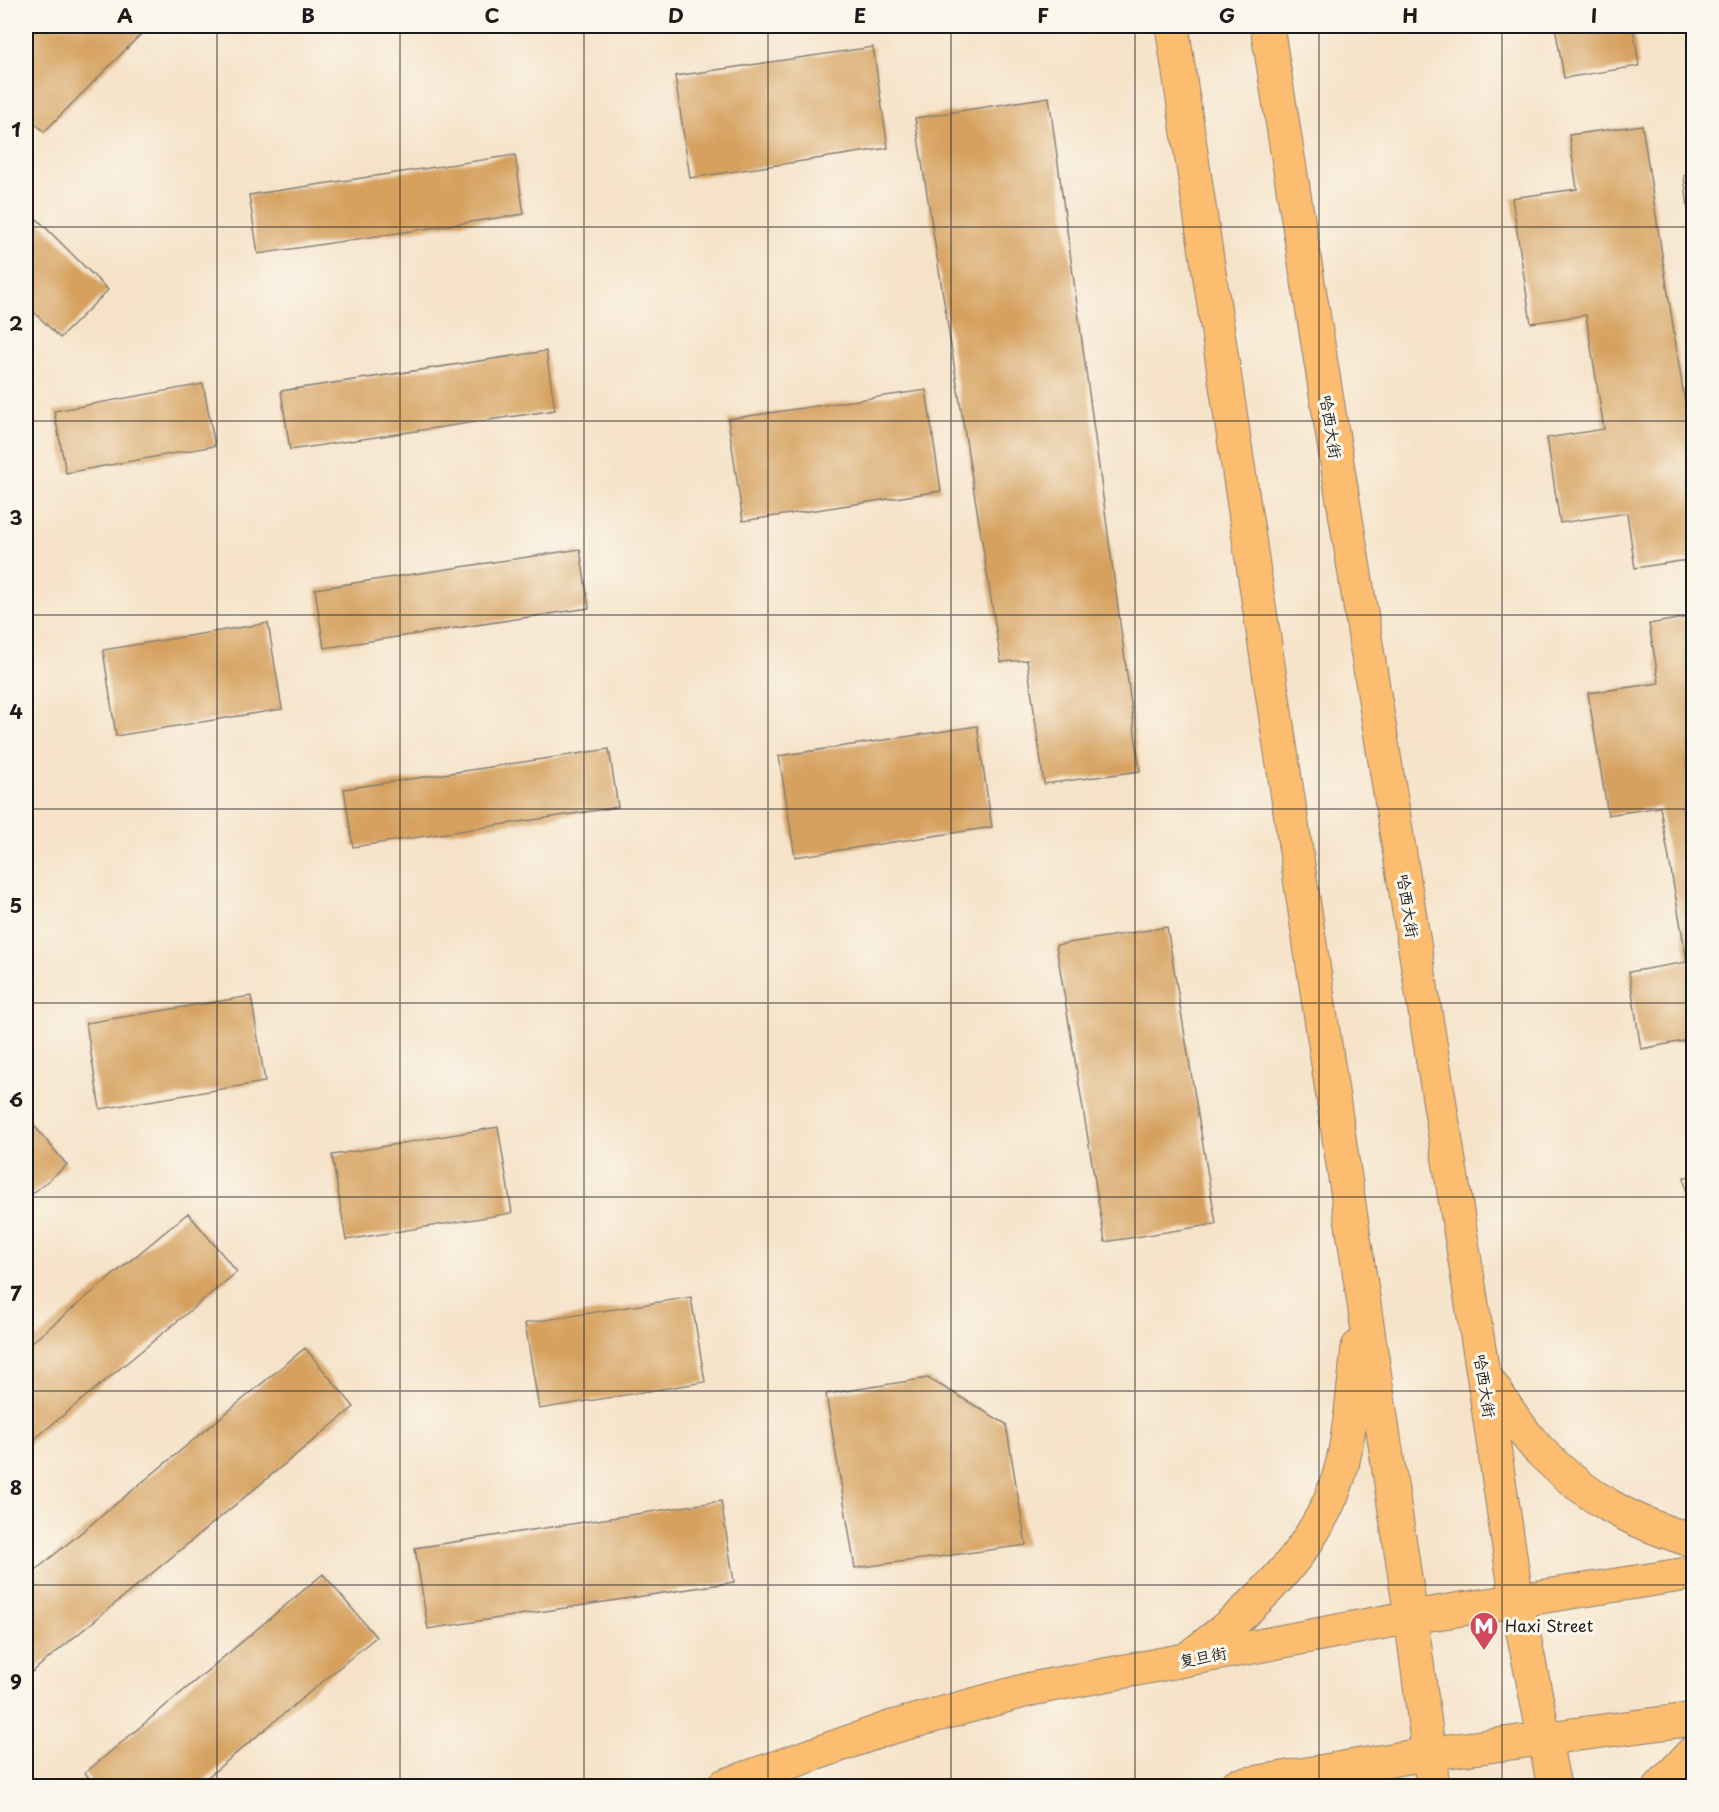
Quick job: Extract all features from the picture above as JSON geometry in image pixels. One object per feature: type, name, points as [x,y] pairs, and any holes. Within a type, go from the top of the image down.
[{"type":"main road","points":[[1172,26],[1411,1617],[1427,1755],[1433,1786]]},
{"type":"main road","name":"哈西大街","points":[[1267,26],[1483,1373],[1517,1602],[1554,1786]]},
{"type":"main road","points":[[1186,1660],[1234,1624],[1281,1577],[1324,1513],[1342,1462],[1353,1398],[1363,1298]]},
{"type":"main road","points":[[1483,1373],[1539,1451],[1596,1500],[1650,1528],[1694,1541]]},
{"type":"main road","name":"复旦街","points":[[723,1786],[889,1728],[1031,1689],[1411,1617],[1694,1573]]},
{"type":"main road","points":[[1235,1786],[1427,1755],[1694,1719]]},
{"type":"main road","points":[[1661,1786],[1694,1751]]},
{"type":"building","points":[[26,26],[149,26],[44,132],[26,114]]},
{"type":"building","points":[[1494,26],[1517,26],[1517,27],[1494,30]]},
{"type":"building","points":[[1555,26],[1633,26],[1639,66],[1564,78]]},
{"type":"building","points":[[873,47],[888,148],[690,178],[675,76]]},
{"type":"building","points":[[1049,97],[1140,771],[1044,784],[1027,660],[1001,662],[915,118]]},
{"type":"building","points":[[1642,125],[1694,462],[1694,559],[1635,568],[1627,513],[1560,523],[1547,438],[1604,429],[1586,315],[1531,323],[1512,198],[1577,189],[1569,135]]},
{"type":"building","points":[[515,155],[524,214],[258,254],[249,195]]},
{"type":"building","points":[[1694,175],[1694,230],[1691,230],[1684,176]]},
{"type":"building","points":[[26,208],[108,290],[60,338],[26,304]]},
{"type":"building","points":[[546,351],[555,410],[290,450],[281,391]]},
{"type":"building","points":[[203,384],[215,446],[66,473],[54,411]]},
{"type":"building","points":[[926,390],[941,491],[743,521],[728,419]]},
{"type":"building","points":[[580,549],[589,608],[324,648],[315,589]]},
{"type":"building","points":[[1694,616],[1694,1039],[1641,1049],[1629,972],[1687,962],[1660,807],[1608,815],[1588,693],[1659,683],[1649,624]]},
{"type":"building","points":[[268,623],[282,709],[116,736],[103,650]]},
{"type":"building","points":[[977,726],[992,827],[795,857],[779,756]]},
{"type":"building","points":[[609,749],[618,807],[353,847],[344,789]]},
{"type":"building","points":[[1167,927],[1216,1224],[1105,1242],[1056,945]]},
{"type":"building","points":[[251,996],[265,1082],[100,1109],[86,1023]]},
{"type":"building","points":[[26,1116],[67,1165],[26,1199]]},
{"type":"building","points":[[498,1127],[512,1213],[346,1240],[332,1155]]},
{"type":"building","points":[[1694,1176],[1694,1232],[1692,1232],[1684,1177]]},
{"type":"building","points":[[188,1213],[237,1272],[26,1446],[26,1347]]},
{"type":"building","points":[[691,1297],[705,1382],[539,1409],[525,1323]]},
{"type":"building","points":[[305,1348],[354,1407],[26,1677],[26,1578]]},
{"type":"building","points":[[928,1378],[1006,1424],[1026,1545],[855,1568],[826,1394]]},
{"type":"building","points":[[721,1501],[734,1582],[428,1629],[415,1548]]},
{"type":"building","points":[[323,1574],[376,1637],[197,1786],[96,1786],[85,1773]]},
{"type":"place","name":"Haxi Street","points":[[1484,1652]]}]
